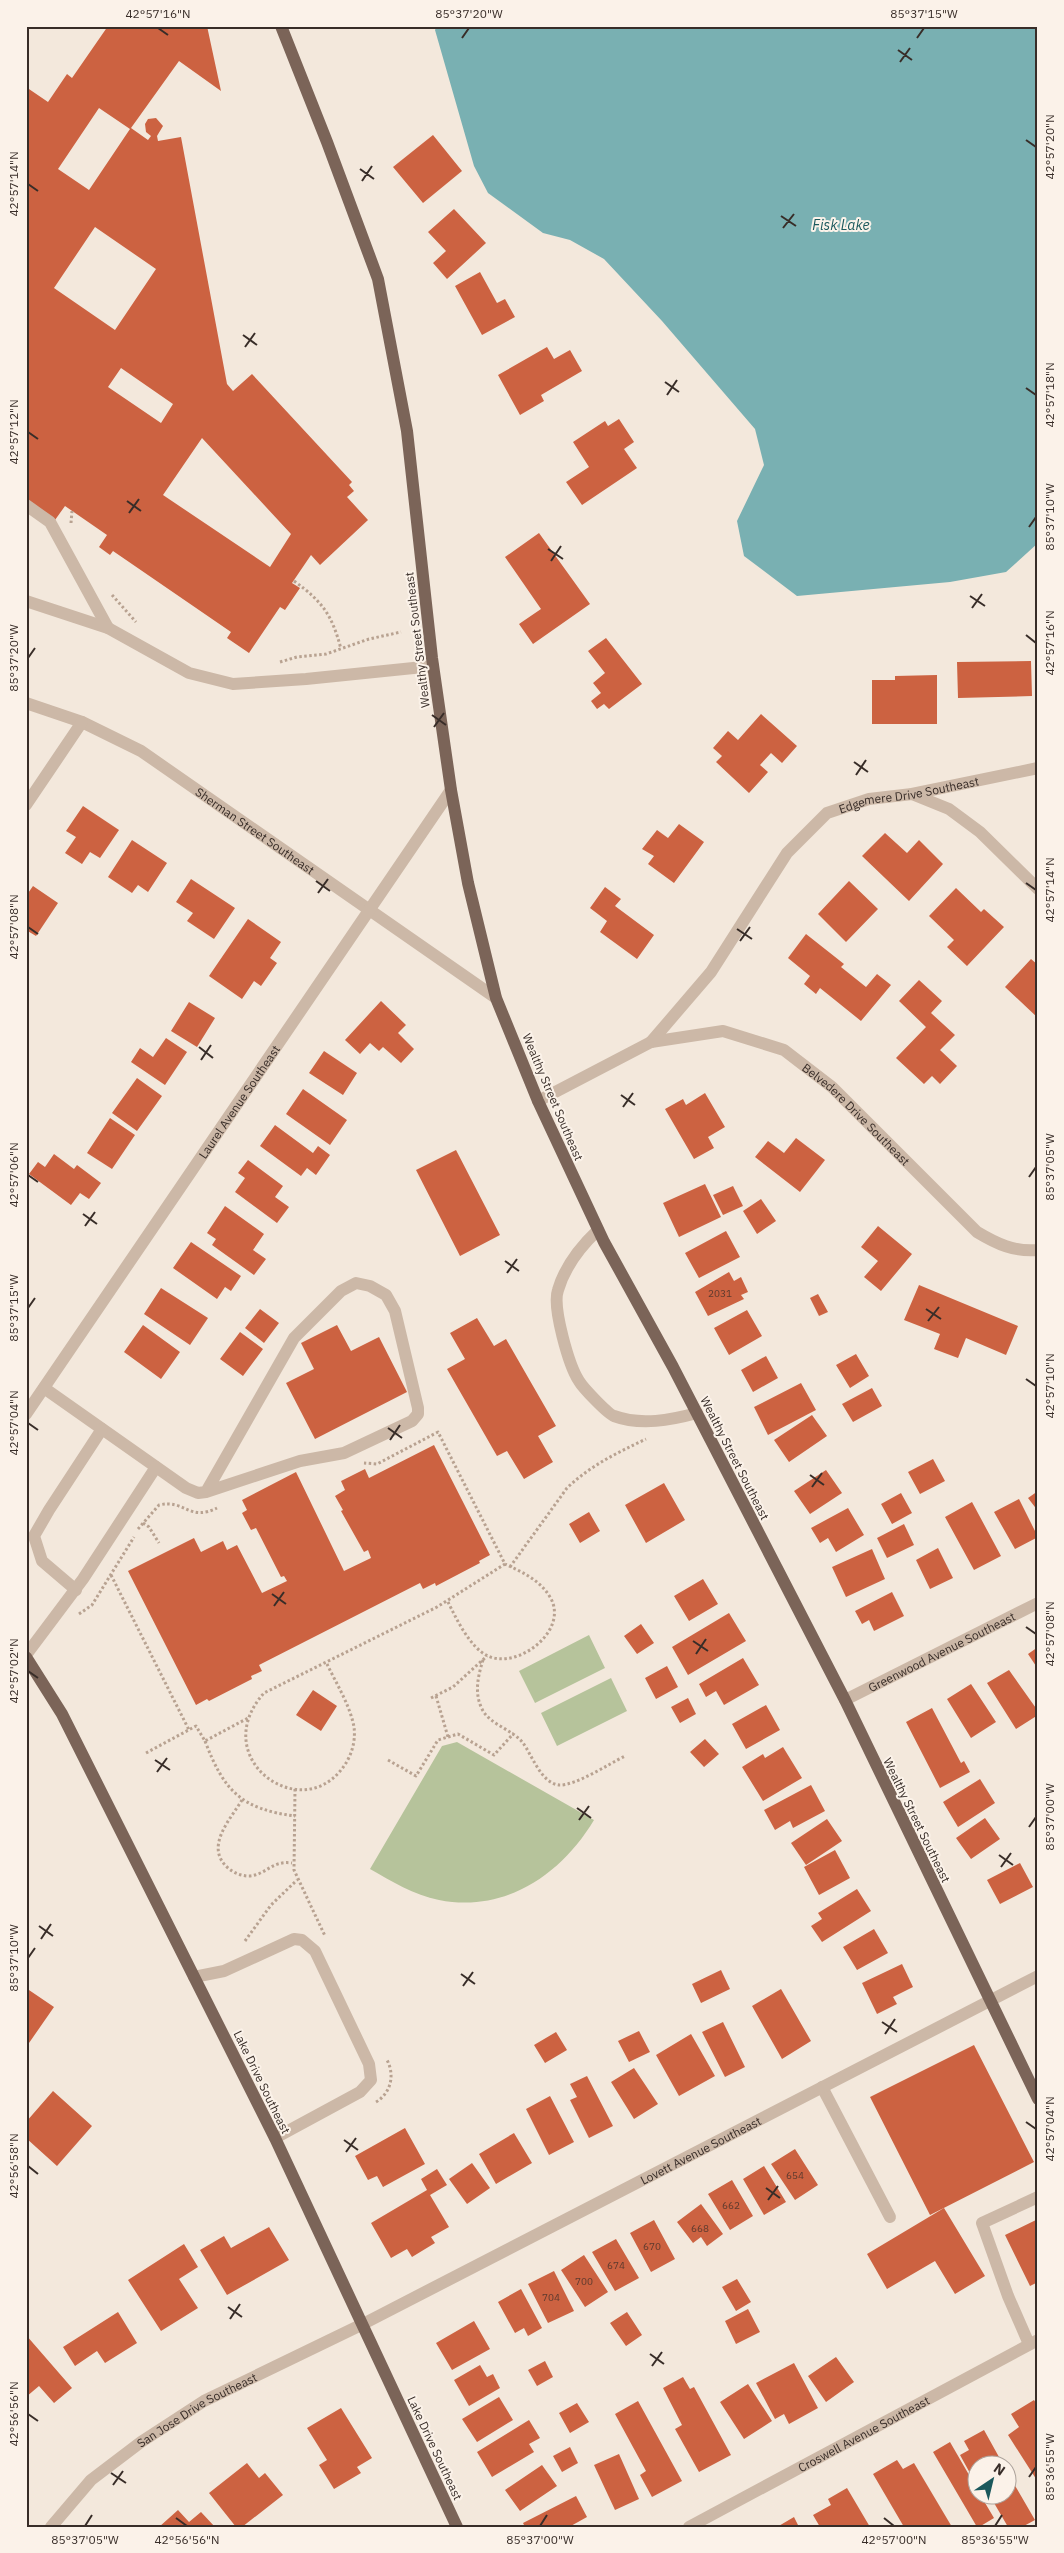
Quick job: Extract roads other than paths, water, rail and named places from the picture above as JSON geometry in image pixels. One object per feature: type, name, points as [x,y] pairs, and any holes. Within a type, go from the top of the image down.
[{"type":"main road","name":"Wealthy Street Southeast","points":[[281,26],[378,279],[407,431],[433,666],[451,790],[468,882],[496,998],[538,1101],[598,1230],[697,1414],[845,1700],[1038,2099]]},
{"type":"main road","name":"Lake Drive Southeast","points":[[26,1656],[62,1714],[275,2138],[457,2527]]},
{"type":"street","points":[[26,505],[50,522],[108,628]]},
{"type":"street","points":[[26,601],[108,628],[189,672],[234,684],[306,679],[433,666]]},
{"type":"street","name":"Sherman Street Southeast","points":[[26,703],[82,722],[141,751],[496,998]]},
{"type":"street","points":[[26,805],[82,722]]},
{"type":"street","name":"Edgemere Drive Southeast","points":[[651,1042],[711,972],[787,853],[827,813],[868,799],[912,794],[1038,768]]},
{"type":"street","name":"Laurel Avenue Southeast","points":[[26,1414],[368,909],[451,790]]},
{"type":"street","points":[[912,794],[949,809],[972,826],[1038,889]]},
{"type":"street","name":"Belvedere Drive Southeast","points":[[651,1042],[723,1031],[784,1050],[832,1087],[977,1232],[1001,1246],[1024,1251],[1038,1250]]},
{"type":"street","points":[[538,1101],[651,1042]]},
{"type":"street","points":[[598,1230],[577,1251],[557,1291],[556,1318],[579,1381],[613,1416],[642,1421],[667,1422],[697,1414]]},
{"type":"street","points":[[44,1388],[186,1488],[198,1493],[206,1492],[300,1461],[344,1453],[412,1421],[418,1414],[396,1311],[386,1295],[370,1286],[356,1283],[340,1291],[294,1338],[206,1492]]},
{"type":"street","points":[[76,1590],[42,1561],[34,1536],[102,1430]]},
{"type":"street","points":[[26,1656],[76,1590],[156,1467]]},
{"type":"street","name":"Greenwood Avenue Southeast","points":[[845,1700],[1038,1603]]},
{"type":"street","points":[[194,1977],[224,1971],[294,1939],[302,1940],[315,1951],[369,2064],[370,2080],[360,2092],[275,2138]]},
{"type":"street","name":"Lovett Avenue Southeast","points":[[363,2324],[1038,1976]]},
{"type":"street","points":[[822,2087],[890,2217]]},
{"type":"street","points":[[1033,2342],[1008,2296],[982,2223],[1038,2197]]},
{"type":"street","name":"San Jose Drive Southeast","points":[[51,2527],[91,2480],[149,2436],[204,2401],[363,2324]]},
{"type":"street","name":"Croswell Avenue Southeast","points":[[689,2527],[710,2522],[1033,2342]]},
{"type":"water","name":"Fisk Lake","points":[[437,26],[1038,26],[1038,543],[1006,572],[950,582],[797,596],[744,556],[737,521],[764,465],[755,429],[662,321],[604,259],[570,240],[543,233],[488,193],[474,166],[435,30]]}]
